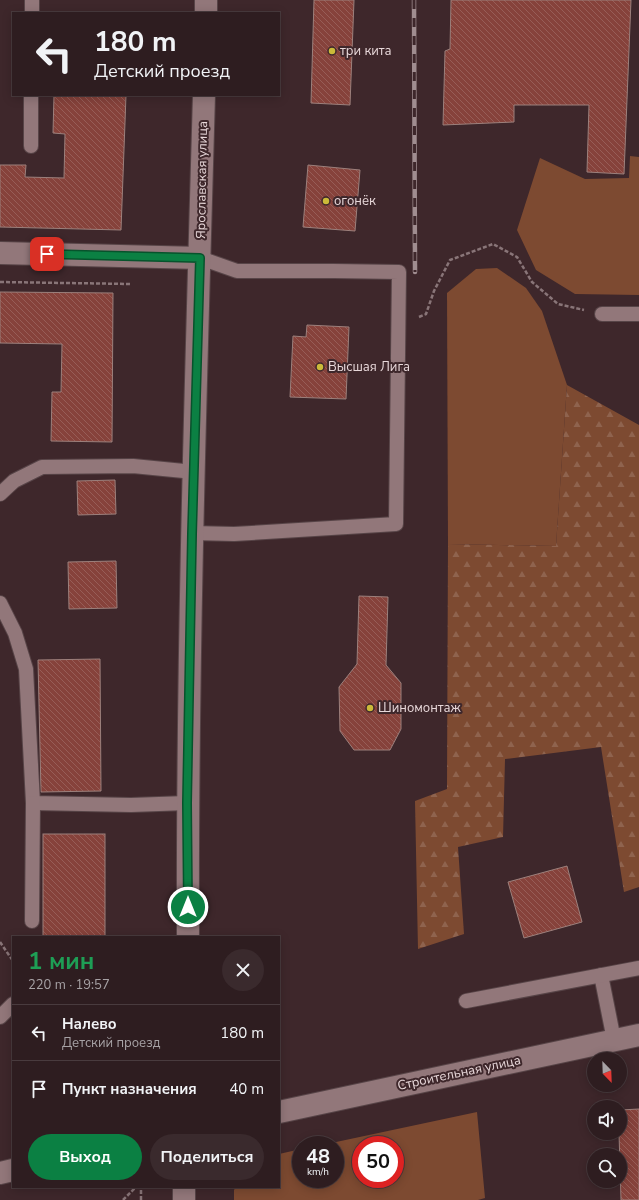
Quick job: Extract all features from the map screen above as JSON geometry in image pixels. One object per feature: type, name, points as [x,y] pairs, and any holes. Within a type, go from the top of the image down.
[{"type":"main road","points":[[206,0],[206,12]]},
{"type":"main road","name":"Ярославская улица","points":[[188,936],[187,803],[192,534],[204,96]]},
{"type":"main road","points":[[0,253],[200,258]]},
{"type":"main road","name":"Строительная улица","points":[[280,1112],[639,1035]]},
{"type":"main road","points":[[0,1173],[12,1170]]},
{"type":"main road","points":[[184,1188],[184,1200]]},
{"type":"lane","points":[[32,0],[32,12]]},
{"type":"lane","points":[[31,96],[31,146]]},
{"type":"lane","points":[[192,534],[234,534],[396,524],[400,272],[237,271],[200,258]]},
{"type":"lane","points":[[602,314],[639,314]]},
{"type":"lane","points":[[0,494],[14,481],[42,467],[133,466],[194,472]]},
{"type":"lane","points":[[0,603],[15,633],[26,669],[33,804],[32,921]]},
{"type":"lane","points":[[33,804],[131,805],[187,803]]},
{"type":"lane","points":[[466,1001],[639,968]]},
{"type":"lane","points":[[600,975],[614,1040]]},
{"type":"lane","points":[[0,1017],[12,1005]]},
{"type":"path","points":[[399,323],[426,314],[434,291],[450,260],[493,244],[517,257],[532,282],[558,304],[602,314]]},
{"type":"path","points":[[0,282],[131,284]]},
{"type":"path","points":[[0,942],[12,960]]},
{"type":"path","points":[[124,1200],[135,1188]]},
{"type":"path","points":[[141,1188],[141,1200]]},
{"type":"green space","points":[[630,156],[639,157],[639,295],[575,294],[536,270],[517,230],[540,158],[585,179],[629,178]]},
{"type":"green space","points":[[497,268],[526,288],[542,311],[567,385],[556,546],[448,544],[447,293],[476,269]]},
{"type":"green space","points":[[567,385],[639,425],[639,887],[624,892],[601,747],[505,759],[503,837],[458,847],[464,934],[418,949],[415,801],[447,789],[448,544],[556,546]]},
{"type":"green space","points":[[477,1112],[485,1198],[478,1200],[234,1200],[235,1188],[280,1188],[280,1154],[292,1151],[292,1188],[344,1188],[344,1140],[352,1139],[352,1188],[404,1188],[404,1136],[364,1136]]},
{"type":"building","name":"три кита","points":[[314,0],[354,0],[350,105],[311,103]]},
{"type":"building","points":[[451,0],[631,0],[624,174],[587,172],[589,105],[514,105],[514,122],[443,125],[445,51],[450,49]]},
{"type":"building","points":[[54,96],[126,96],[121,230],[0,227],[0,165],[26,165],[25,177],[64,178],[65,134],[53,133]]},
{"type":"building","name":"огонёк","points":[[308,165],[360,170],[355,231],[303,227]]},
{"type":"building","points":[[0,292],[113,293],[112,442],[51,441],[52,392],[61,392],[62,344],[0,343]]},
{"type":"building","name":"Высшая Лига","points":[[307,325],[349,327],[346,399],[290,397],[293,336],[306,337]]},
{"type":"building","points":[[115,480],[116,514],[78,515],[77,481]]},
{"type":"building","points":[[116,561],[117,608],[69,609],[68,562]]},
{"type":"building","name":"Шиномонтаж","points":[[359,596],[388,597],[386,665],[401,683],[401,729],[390,750],[354,750],[340,731],[339,687],[357,664]]},
{"type":"building","points":[[100,659],[101,791],[41,792],[38,660]]},
{"type":"building","points":[[43,834],[105,834],[105,936],[43,936]]},
{"type":"building","points":[[567,866],[582,922],[524,938],[508,882]]},
{"type":"building","points":[[639,1109],[639,1200],[621,1200],[621,1188],[627,1188],[627,1148],[619,1148],[619,1140],[627,1140],[627,1110]]},
{"type":"railway","points":[[414,0],[415,272]]},
{"type":"place","name":"три кита","points":[[332,51]]},
{"type":"place","name":"огонёк","points":[[326,201]]},
{"type":"place","name":"Высшая Лига","points":[[320,367]]},
{"type":"place","name":"Шиномонтаж","points":[[370,708]]},
{"type":"route","points":[[47,254],[200,258],[192,534],[187,803],[188,907]]}]
